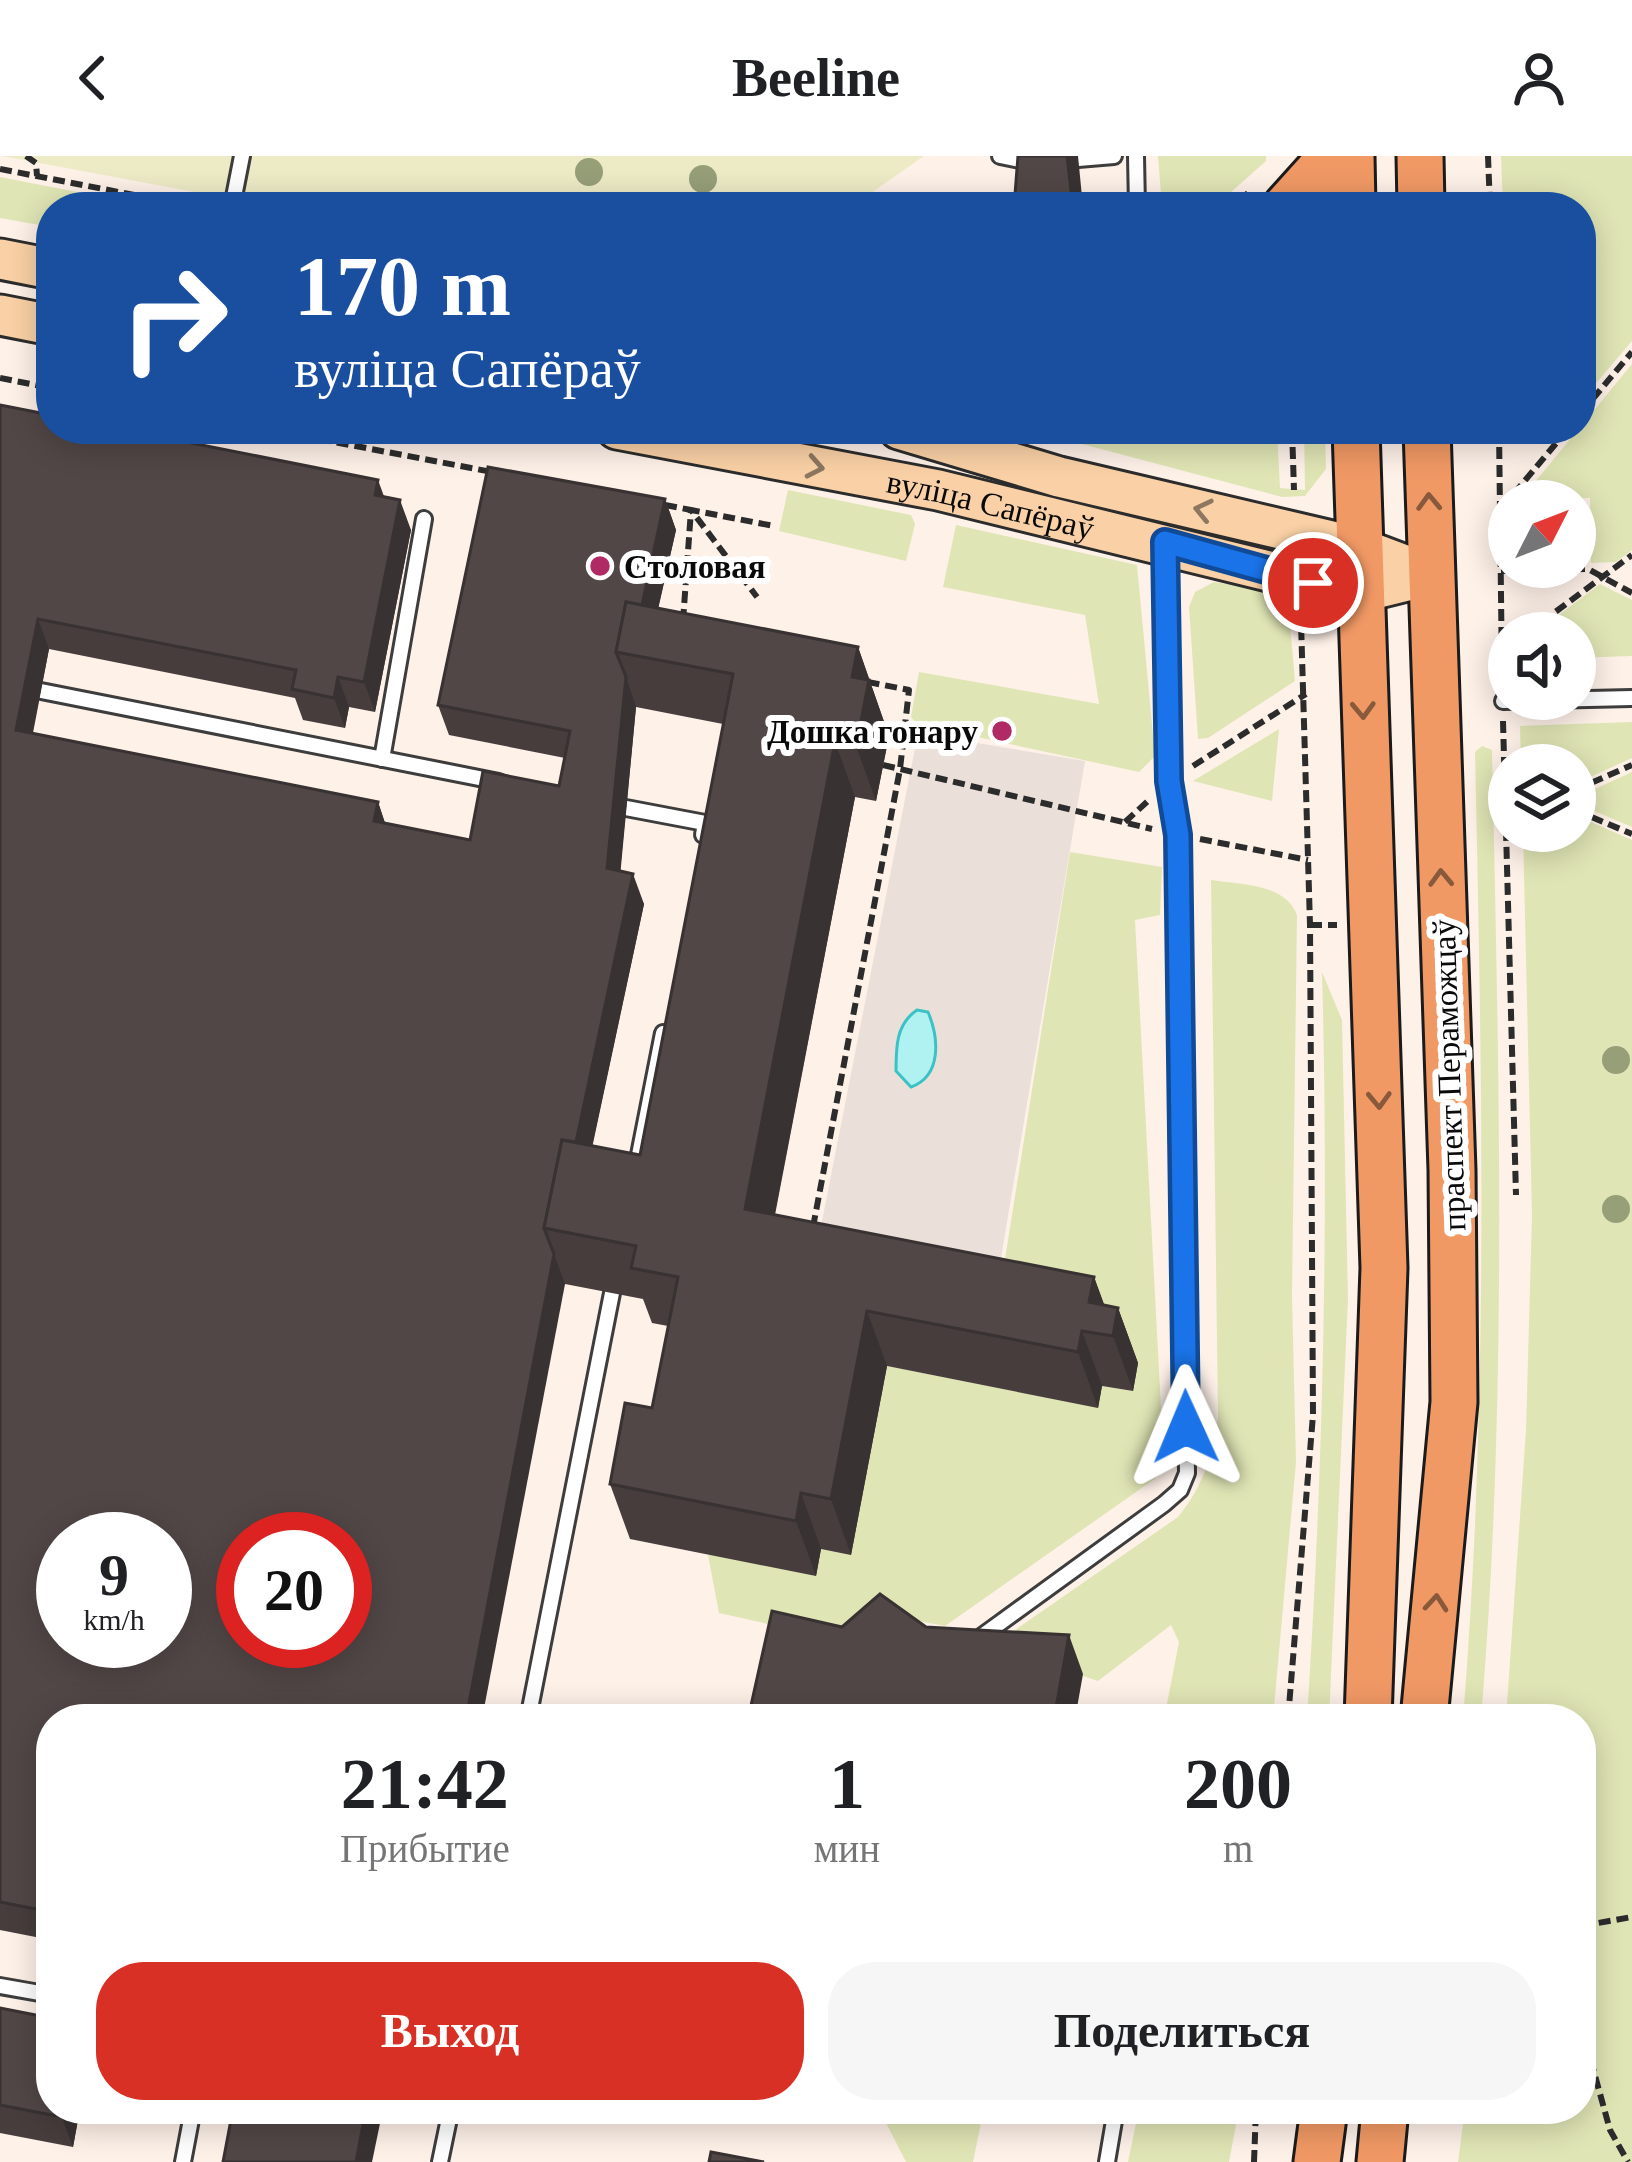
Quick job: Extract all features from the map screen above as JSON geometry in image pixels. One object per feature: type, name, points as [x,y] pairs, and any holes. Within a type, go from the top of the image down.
[{"type":"main road","points":[[1300,192],[1333,156]]},
{"type":"main road","points":[[1351,156],[1352,192]]},
{"type":"main road","points":[[1420,156],[1421,192]]},
{"type":"main road","points":[[0,259],[36,266]]},
{"type":"main road","points":[[0,315],[36,322]]},
{"type":"main road","name":"вуліца Сапёраў","points":[[696,444],[938,490],[1358,593]]},
{"type":"main road","name":"вуліца Сапёраў","points":[[948,444],[1059,477],[1358,547],[1431,575]]},
{"type":"main road","points":[[1356,444],[1384,1268],[1381,1468],[1369,1704]]},
{"type":"main road","name":"праспект Пераможцаў","points":[[1425,1704],[1454,1402],[1452,1170],[1427,444]]},
{"type":"main road","points":[[1358,593],[1431,575]]},
{"type":"main road","points":[[1380,2162],[1384,2124]]},
{"type":"lane","points":[[235,192],[242,156]]},
{"type":"lane","points":[[1000,156],[1036,163]]},
{"type":"lane","points":[[1078,159],[1114,156]]},
{"type":"lane","points":[[1136,156],[1137,192]]},
{"type":"lane","points":[[382,759],[424,519]]},
{"type":"lane","points":[[958,1653],[1164,1504],[1180,1490],[1187,1473],[1178,835],[1169,781],[1165,542]]},
{"type":"lane","points":[[41,691],[510,784]]},
{"type":"lane","points":[[1596,699],[1632,698]]},
{"type":"lane","points":[[626,808],[706,823],[701,845]]},
{"type":"lane","points":[[634,1182],[665,1025]]},
{"type":"lane","points":[[531,1704],[612,1293]]},
{"type":"lane","points":[[0,1986],[36,1992]]},
{"type":"lane","points":[[183,2162],[190,2124]]},
{"type":"lane","points":[[440,2162],[448,2124]]},
{"type":"lane","points":[[1106,2162],[1113,2124]]},
{"type":"path","points":[[26,156],[36,163],[37,176]]},
{"type":"path","points":[[1488,156],[1489,192]]},
{"type":"path","points":[[0,169],[119,192]]},
{"type":"path","points":[[1596,395],[1632,352]]},
{"type":"path","points":[[0,378],[36,385]]},
{"type":"path","points":[[345,444],[512,476]]},
{"type":"path","points":[[1292,444],[1294,490]]},
{"type":"path","points":[[1500,444],[1502,480]]},
{"type":"path","points":[[1528,480],[1556,444]]},
{"type":"path","points":[[646,501],[774,526]]},
{"type":"path","points":[[691,510],[757,597]]},
{"type":"path","points":[[682,624],[691,510]]},
{"type":"path","points":[[1555,612],[1632,555]]},
{"type":"path","points":[[1596,574],[1632,593]]},
{"type":"path","points":[[1289,1704],[1313,1414],[1306,694],[1301,622]]},
{"type":"path","points":[[808,1249],[900,769],[909,690],[842,677]]},
{"type":"path","points":[[1125,823],[1169,781],[1306,694]]},
{"type":"path","points":[[883,765],[1178,835],[1308,860]]},
{"type":"path","points":[[1596,781],[1632,765]]},
{"type":"path","points":[[1596,819],[1632,834]]},
{"type":"path","points":[[1509,852],[1516,1195]]},
{"type":"path","points":[[1596,1923],[1632,1917]]},
{"type":"path","points":[[1596,2079],[1610,2130],[1628,2162]]},
{"type":"path","points":[[1253,2162],[1255,2124]]},
{"type":"green space","points":[[1158,156],[1266,156],[1231,192],[1161,192]]},
{"type":"green space","points":[[1501,156],[1632,156],[1632,341],[1596,383],[1596,192],[1502,192]]},
{"type":"green space","points":[[0,177],[78,192],[36,192],[36,224],[0,218]]},
{"type":"green space","points":[[1632,364],[1632,550],[1616,562],[1596,563],[1596,480],[1536,480],[1566,444],[1596,444],[1596,408]]},
{"type":"green space","points":[[1082,444],[1278,444],[1280,488],[1305,490],[1304,444],[1325,444],[1326,469],[1305,496],[1282,497]]},
{"type":"green space","points":[[788,490],[911,515],[915,524],[906,561],[779,531]]},
{"type":"green space","points":[[956,525],[1137,565],[1155,756],[1139,772],[917,724],[911,717],[919,672],[1099,704],[1085,615],[943,587]]},
{"type":"green space","points":[[1214,582],[1288,593],[1307,602],[1310,621],[1290,624],[1295,681],[1208,738],[1198,739],[1189,607],[1195,592]]},
{"type":"green space","points":[[1600,584],[1632,600],[1632,656],[1596,657],[1596,612],[1563,612]]},
{"type":"green space","points":[[1632,722],[1632,758],[1596,774],[1596,744],[1520,744],[1520,726]]},
{"type":"green space","points":[[1279,729],[1272,801],[1193,781]]},
{"type":"green space","points":[[1482,746],[1488,748],[1488,852],[1494,852],[1498,1356],[1482,1704],[1464,1704],[1477,1477],[1481,1115],[1475,752]]},
{"type":"green space","points":[[1632,772],[1632,827],[1596,812],[1596,788]]},
{"type":"green space","points":[[1596,824],[1632,840],[1632,2162],[1458,2162],[1463,2124],[1596,2124],[1596,1704],[1507,1704],[1526,1430],[1532,1215],[1523,852],[1596,852]]},
{"type":"green space","points":[[1070,852],[1162,867],[1160,915],[1135,920],[1164,1464],[1156,1478],[945,1626],[881,1614],[835,1639],[719,1613],[708,1555],[821,1549],[851,1554],[887,1366],[1097,1407],[1102,1386],[1133,1391],[997,1309]]},
{"type":"green space","points":[[1211,880],[1272,891],[1297,915],[1292,1296],[1296,1462],[1274,1704],[1167,1704],[1179,1642],[1171,1625],[1098,1681],[992,1646],[1178,1517],[1200,1482],[1218,1417]]},
{"type":"green space","points":[[1322,972],[1342,1020],[1348,1299],[1330,1704],[1308,1704],[1323,1346]]},
{"type":"green space","points":[[887,2124],[981,2124],[973,2162],[906,2162]]},
{"type":"green space","points":[[1136,2124],[1236,2124],[1229,2162],[1128,2162]]},
{"type":"shaded area","points":[[2,156],[924,156],[872,192],[195,192]]},
{"type":"shaded area","points":[[918,733],[1085,761],[994,1299],[813,1267]]},
{"type":"water","points":[[917,1010],[928,1012],[935,1055],[928,1074],[911,1087],[896,1071],[896,1053],[901,1029]]},
{"type":"building","points":[[1018,156],[1067,156],[1071,192],[1015,192]]},
{"type":"building","points":[[0,405],[36,412],[36,444],[197,444],[378,480],[375,495],[400,500],[364,682],[338,677],[334,698],[292,689],[296,670],[38,619],[16,730],[378,802],[374,821],[470,840],[483,771],[559,786],[570,731],[438,705],[488,467],[665,499],[642,605],[626,602],[616,652],[626,677],[607,868],[633,874],[576,1142],[562,1140],[544,1228],[554,1254],[469,1704],[36,1704],[36,1909],[0,1902]]},
{"type":"building","points":[[626,602],[858,647],[852,677],[869,680],[856,746],[835,742],[745,1209],[1094,1277],[1089,1302],[1118,1308],[1113,1336],[1082,1331],[1078,1352],[867,1311],[831,1499],[801,1493],[796,1521],[610,1484],[625,1403],[652,1408],[678,1277],[631,1268],[636,1246],[544,1228],[562,1140],[640,1155],[733,674],[616,652]]},
{"type":"building","points":[[880,1594],[926,1627],[1069,1635],[1057,1704],[751,1704],[772,1611],[842,1627]]},
{"type":"building","points":[[0,2008],[36,2015],[36,2112],[0,2105]]},
{"type":"building","points":[[230,2124],[363,2124],[356,2162],[223,2162]]},
{"type":"building","points":[[711,2152],[764,2162],[709,2162]]},
{"type":"place","name":"Столовая","points":[[600,566]]},
{"type":"place","name":"Дошка гонару","points":[[1002,731]]},
{"type":"route","points":[[1186,1427],[1178,835],[1169,781],[1165,542],[1313,583]]}]
